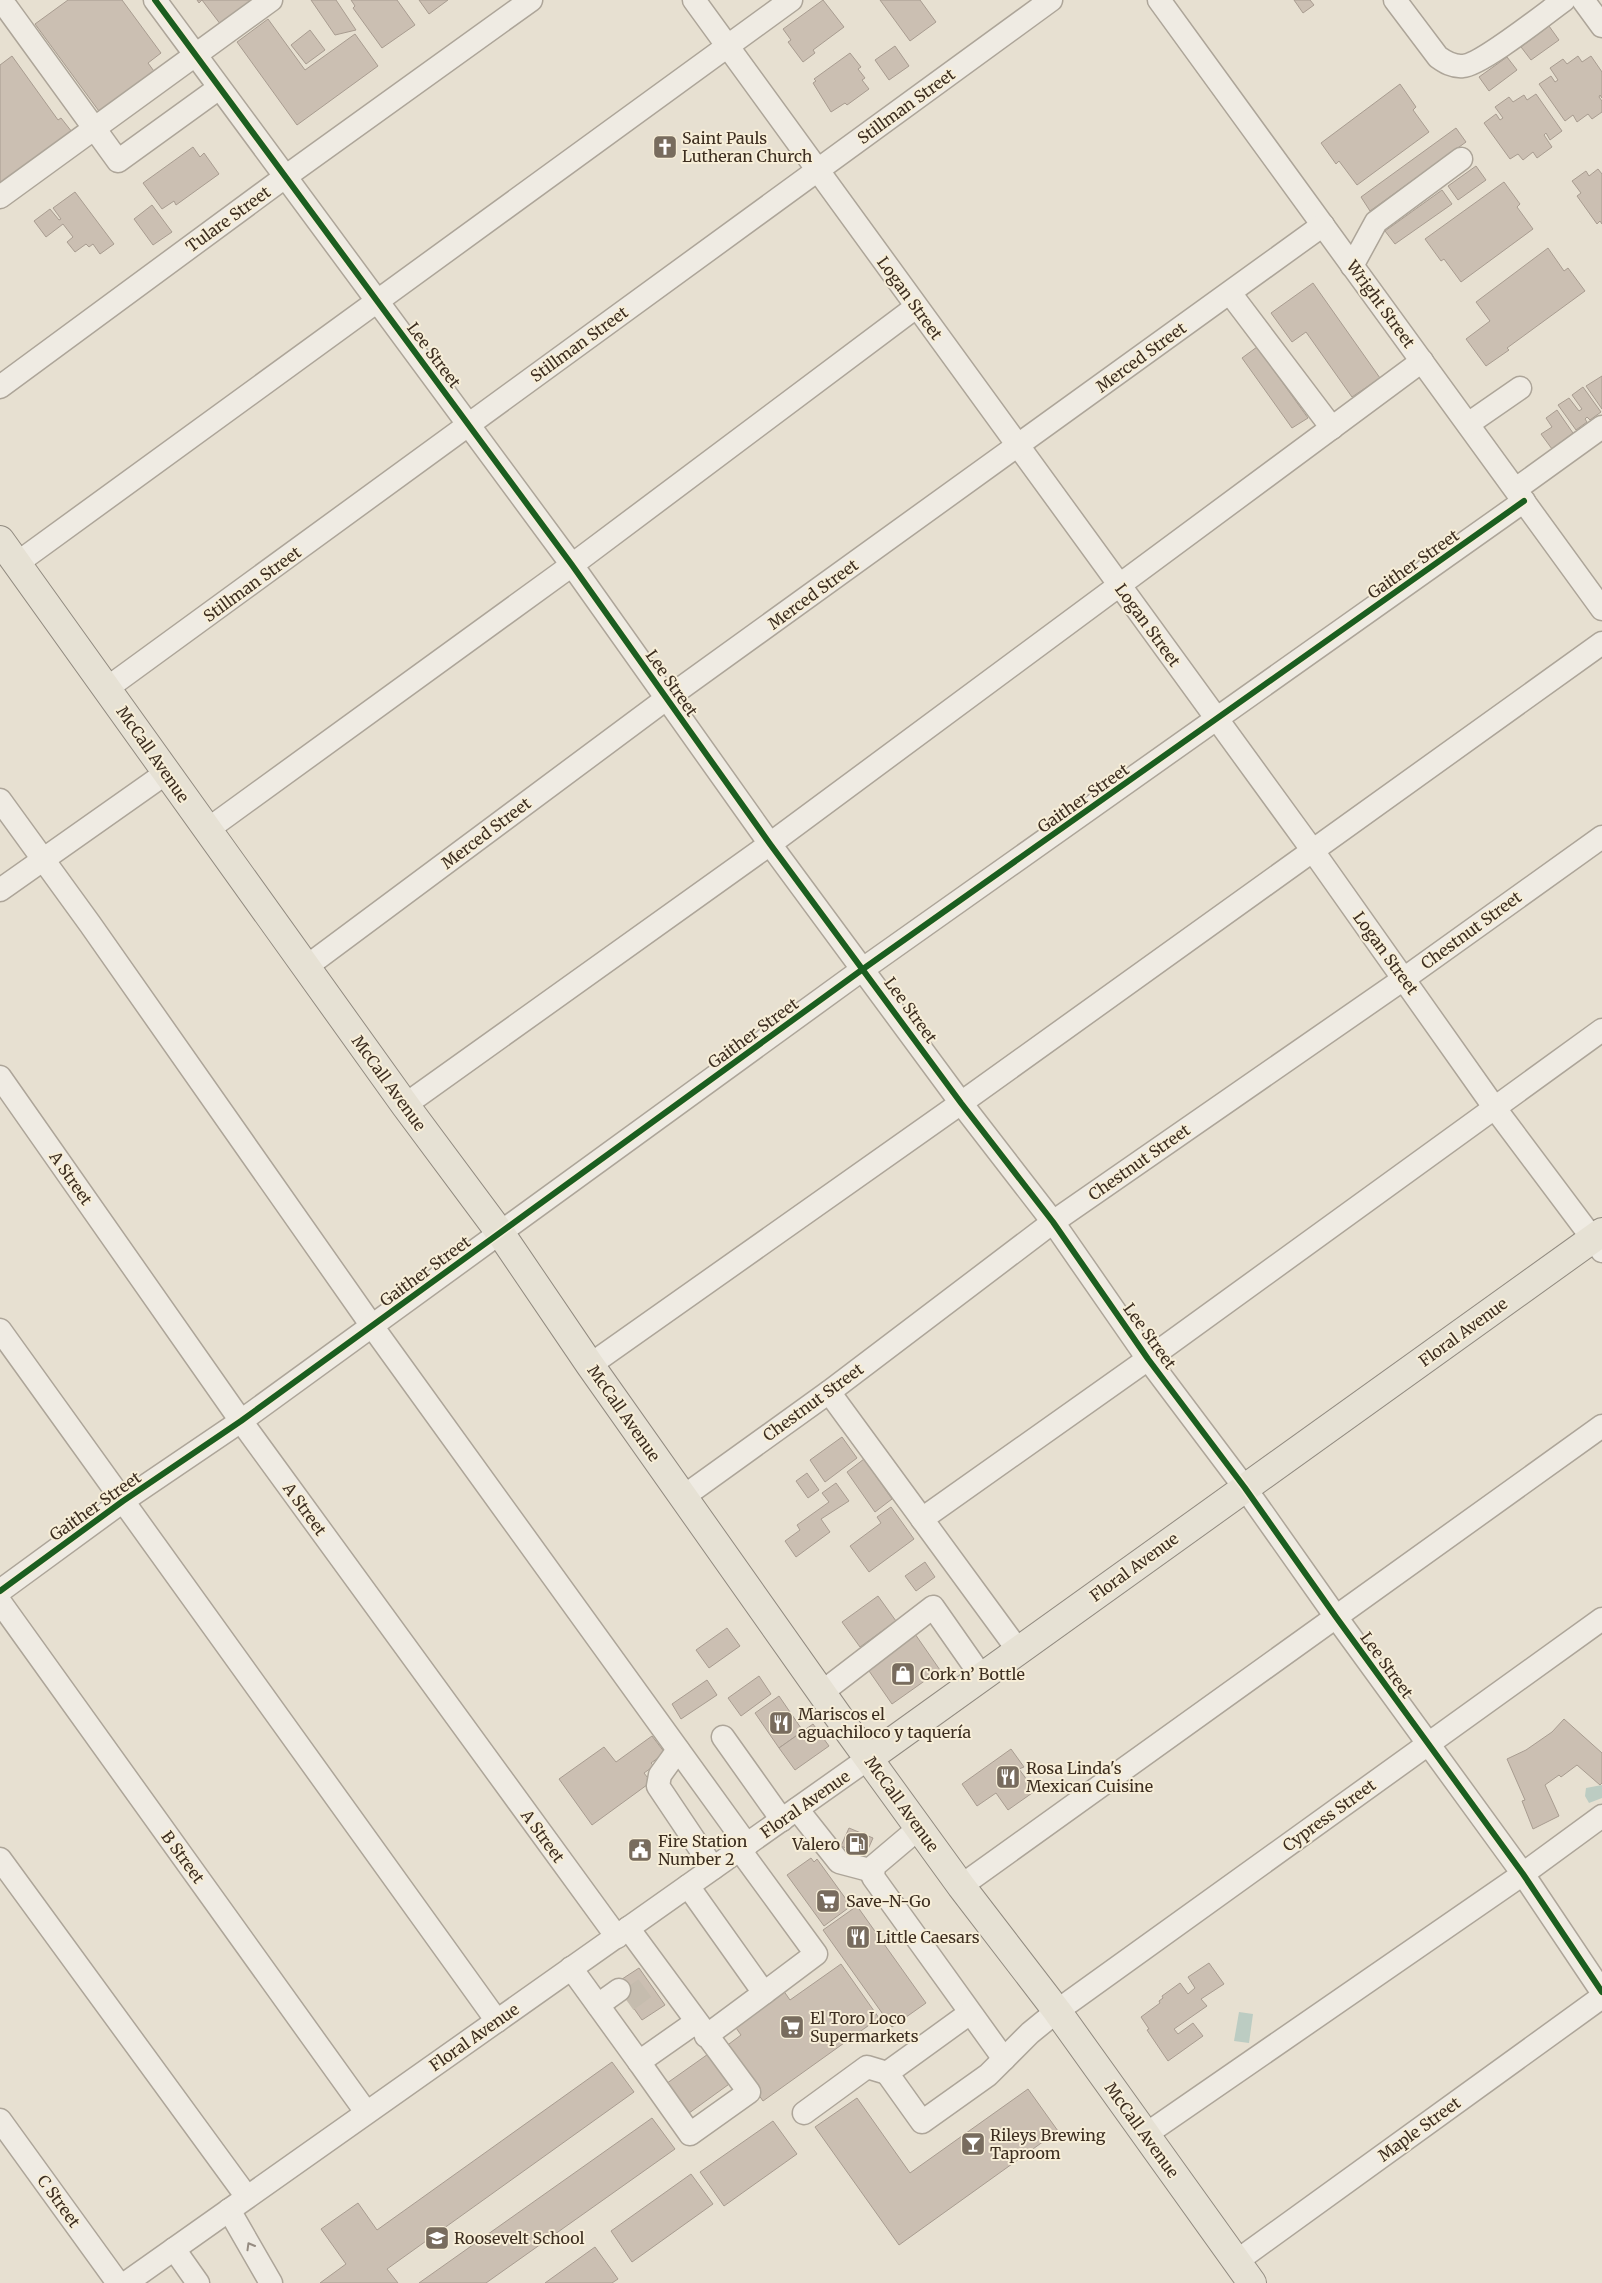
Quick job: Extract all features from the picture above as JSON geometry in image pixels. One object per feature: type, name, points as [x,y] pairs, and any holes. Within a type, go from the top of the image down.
[{"type":"main road","name":"McCall Avenue","points":[[0,540],[405,1105],[501,1234],[590,1365],[821,1692],[961,1886],[1057,2011],[1244,2272]]},
{"type":"main road","name":"Floral Avenue","points":[[869,1758],[1245,1488],[1599,1240]]},
{"type":"street","name":"Lee Street","points":[[155,0],[572,565],[770,844],[961,1103],[1053,1222],[1148,1358],[1245,1488],[1336,1617],[1523,1874],[1602,1992]]},
{"type":"street","points":[[0,197],[271,0]]},
{"type":"street","name":"Tulare Street","points":[[0,387],[285,177],[531,0]]},
{"type":"street","name":"Logan Street","points":[[694,0],[1405,978],[1494,1108],[1599,1240]]},
{"type":"street","points":[[16,564],[791,0]]},
{"type":"street","name":"Stillman Street","points":[[106,689],[1051,0]]},
{"type":"street","name":"Wright Street","points":[[1159,0],[1602,609]]},
{"type":"street","points":[[1396,0],[1438,57],[1446,63],[1463,66],[1482,59],[1564,0]]},
{"type":"street","points":[[1583,0],[1602,26]]},
{"type":"street","points":[[9,7],[118,161],[219,88]]},
{"type":"street","points":[[1352,266],[1376,222],[1462,159]]},
{"type":"street","name":"Merced Street","points":[[306,967],[666,699],[1018,447],[1323,225]]},
{"type":"street","points":[[1230,293],[1332,428]]},
{"type":"street","points":[[207,830],[572,565],[916,307]]},
{"type":"street","points":[[405,1105],[770,844],[1422,361]]},
{"type":"street","points":[[1468,424],[1520,388]]},
{"type":"street","name":"Gaither Street","points":[[0,1591],[501,1234],[864,969],[1217,720],[1520,495],[1602,426]]},
{"type":"street","points":[[590,1365],[961,1103],[1602,643]]},
{"type":"street","points":[[0,890],[166,773]]},
{"type":"street","points":[[0,800],[90,924],[372,1326],[678,1750],[816,1954],[764,1993],[639,2062],[571,1968]]},
{"type":"street","name":"Chestnut Street","points":[[683,1497],[829,1392],[1053,1222],[1405,978],[1602,837]]},
{"type":"street","points":[[922,1519],[1602,1030]]},
{"type":"street","name":"A Street","points":[[0,1077],[241,1421],[622,1933],[701,2029],[749,2092],[690,2134],[639,2062]]},
{"type":"street","points":[[0,1330],[497,2021]]},
{"type":"street","points":[[829,1392],[1018,1650]]},
{"type":"street","points":[[961,1886],[1602,1426]]},
{"type":"street","name":"B Street","points":[[0,1602],[366,2112]]},
{"type":"street","points":[[821,1692],[933,1607],[982,1677]]},
{"type":"street","name":"Cypress Street","points":[[887,2073],[922,2122],[988,2075],[999,2052],[1030,2033],[1057,2011],[1602,1619]]},
{"type":"street","points":[[723,1737],[790,1815],[839,1862],[874,1871]]},
{"type":"street","points":[[678,1750],[660,1775],[658,1786],[713,1868]]},
{"type":"street","name":"Floral Avenue","points":[[126,2283],[869,1758]]},
{"type":"street","points":[[1145,2135],[1523,1874],[1602,1816]]},
{"type":"street","points":[[919,1828],[874,1866],[873,1877],[999,2052]]},
{"type":"street","points":[[0,1860],[238,2203],[271,2283]]},
{"type":"street","points":[[688,1886],[764,1993]]},
{"type":"street","points":[[602,2010],[623,1995]]},
{"type":"street","name":"Maple Street","points":[[1244,2272],[1602,1997]]},
{"type":"street","points":[[804,2113],[867,2067],[887,2073],[970,2013]]},
{"type":"street","name":"C Street","points":[[0,2120],[118,2283]]},
{"type":"street","points":[[174,2249],[198,2283]]},
{"type":"shaded area","points":[[1602,1785],[1602,1798],[1589,1803],[1585,1796],[1586,1788]]},
{"type":"shaded area","points":[[1239,2012],[1253,2014],[1249,2043],[1234,2041]]},
{"type":"building","points":[[68,0],[122,0],[161,53],[148,63],[159,78],[104,118],[35,24]]},
{"type":"building","points":[[202,0],[255,0],[221,25]]},
{"type":"building","points":[[311,0],[336,0],[356,30],[335,35]]},
{"type":"building","points":[[351,0],[397,0],[415,25],[382,48],[353,8],[355,6]]},
{"type":"building","points":[[419,0],[448,0],[429,14]]},
{"type":"building","points":[[823,0],[844,27],[813,50],[815,53],[803,62],[788,42],[791,40],[783,29]]},
{"type":"building","points":[[880,0],[920,0],[936,22],[910,41]]},
{"type":"building","points":[[1294,0],[1310,0],[1314,5],[1303,13]]},
{"type":"building","points":[[268,19],[305,70],[355,34],[378,66],[297,125],[237,42]]},
{"type":"building","points":[[1549,26],[1559,40],[1531,60],[1521,47]]},
{"type":"building","points":[[310,30],[325,50],[306,64],[291,45]]},
{"type":"building","points":[[895,46],[909,66],[889,80],[875,60]]},
{"type":"building","points":[[850,53],[861,67],[858,69],[865,78],[862,80],[869,89],[847,105],[845,103],[831,112],[813,83],[816,81],[814,79]]},
{"type":"building","points":[[12,56],[58,120],[61,118],[72,132],[0,187],[0,65]]},
{"type":"building","points":[[1578,56],[1582,62],[1591,56],[1602,72],[1602,98],[1600,95],[1599,97],[1602,101],[1602,112],[1592,119],[1588,114],[1577,122],[1573,115],[1565,121],[1539,84],[1551,76],[1555,82],[1558,80],[1550,68],[1563,59],[1567,64]]},
{"type":"building","points":[[1507,57],[1517,70],[1489,91],[1479,77]]},
{"type":"building","points":[[1400,84],[1416,107],[1413,110],[1429,132],[1357,185],[1339,161],[1336,164],[1321,143]]},
{"type":"building","points":[[1536,94],[1562,131],[1550,140],[1546,133],[1544,135],[1552,147],[1537,158],[1533,152],[1523,160],[1518,154],[1510,159],[1484,123],[1496,114],[1500,120],[1503,118],[1495,107],[1509,97],[1513,102],[1524,95],[1527,100]]},
{"type":"building","points":[[1456,128],[1466,142],[1370,211],[1361,197]]},
{"type":"building","points":[[193,147],[200,157],[204,153],[219,174],[176,205],[174,201],[162,209],[143,183]]},
{"type":"building","points":[[1476,166],[1486,180],[1458,200],[1448,186]]},
{"type":"building","points":[[1598,169],[1602,174],[1602,224],[1600,221],[1597,224],[1577,196],[1581,193],[1572,181],[1586,171],[1589,176]]},
{"type":"building","points":[[1504,182],[1520,204],[1517,207],[1533,229],[1461,282],[1444,259],[1441,261],[1425,239]]},
{"type":"building","points":[[1442,190],[1452,204],[1395,244],[1385,231]]},
{"type":"building","points":[[75,192],[114,244],[100,254],[93,244],[89,247],[86,244],[75,252],[67,242],[73,237],[63,224],[46,237],[34,221],[50,209],[59,220],[61,219],[53,208]]},
{"type":"building","points":[[152,205],[172,232],[153,245],[134,219]]},
{"type":"building","points":[[1548,248],[1564,271],[1568,268],[1585,291],[1507,348],[1509,350],[1486,366],[1466,339],[1490,321],[1476,302]]},
{"type":"building","points":[[1313,283],[1380,378],[1352,397],[1306,332],[1292,342],[1271,313]]},
{"type":"building","points":[[1257,347],[1308,418],[1292,428],[1242,358]]},
{"type":"building","points":[[1602,376],[1602,409],[1586,386]]},
{"type":"building","points":[[1583,387],[1601,412],[1590,420],[1587,417],[1585,419],[1587,422],[1576,430],[1558,405],[1569,398],[1579,411],[1582,409],[1572,395]]},
{"type":"building","points":[[1557,410],[1573,433],[1552,449],[1541,434],[1552,427],[1546,418]]},
{"type":"building","points":[[842,1437],[857,1458],[825,1482],[810,1460]]},
{"type":"building","points":[[864,1459],[892,1499],[875,1512],[847,1472]]},
{"type":"building","points":[[807,1473],[819,1490],[808,1498],[796,1481]]},
{"type":"building","points":[[836,1483],[849,1501],[821,1519],[830,1532],[796,1557],[785,1541],[800,1530],[797,1525],[829,1502],[822,1493]]},
{"type":"building","points":[[891,1507],[914,1539],[869,1572],[850,1546],[881,1523],[877,1517]]},
{"type":"building","points":[[925,1562],[935,1577],[916,1591],[905,1576]]},
{"type":"building","points":[[878,1596],[896,1621],[860,1647],[842,1622]]},
{"type":"building","points":[[727,1628],[740,1646],[709,1668],[696,1650]]},
{"type":"building","points":[[915,1634],[940,1670],[892,1704],[867,1668]]},
{"type":"building","points":[[759,1676],[771,1694],[741,1716],[728,1698]]},
{"type":"building","points":[[707,1680],[717,1695],[681,1719],[672,1704]]},
{"type":"building","points":[[779,1696],[803,1731],[779,1748],[755,1713]]},
{"type":"building","points":[[1564,1719],[1602,1753],[1602,1783],[1600,1785],[1577,1765],[1561,1777],[1559,1775],[1545,1785],[1559,1816],[1533,1829],[1522,1801],[1525,1800],[1507,1759],[1526,1750],[1552,1732]]},
{"type":"building","points":[[813,1724],[829,1746],[795,1770],[779,1748]]},
{"type":"building","points":[[652,1736],[665,1753],[651,1763],[654,1766],[644,1773],[651,1782],[592,1825],[559,1779],[604,1747],[616,1762]]},
{"type":"building","points":[[1011,1749],[1024,1767],[1019,1769],[1035,1791],[1008,1810],[996,1793],[977,1806],[962,1784]]},
{"type":"building","points":[[849,1828],[873,1838],[865,1856],[841,1846]]},
{"type":"building","points":[[811,1858],[814,1862],[817,1859],[851,1906],[824,1926],[787,1875]]},
{"type":"building","points":[[857,1906],[926,2003],[892,2027],[823,1930]]},
{"type":"building","points":[[1209,1963],[1224,1984],[1201,1999],[1207,2006],[1174,2029],[1178,2034],[1193,2023],[1203,2036],[1168,2061],[1147,2030],[1149,2029],[1141,2017],[1160,2003],[1159,2001],[1163,1998],[1162,1996],[1180,1983],[1188,1994],[1195,1988],[1188,1977]]},
{"type":"building","points":[[841,1964],[879,2018],[763,2101],[725,2047],[741,2035],[734,2025],[783,1990],[790,2000]]},
{"type":"building","points":[[639,1968],[665,2005],[642,2020],[616,1983]]},
{"type":"building","points":[[711,2052],[732,2082],[685,2116],[663,2086]]},
{"type":"building","points":[[612,2062],[634,2092],[387,2269],[398,2283],[320,2283],[346,2264],[321,2229],[358,2203],[377,2230]]},
{"type":"building","points":[[1028,2089],[1058,2131],[899,2245],[815,2127],[857,2098],[910,2173]]},
{"type":"building","points":[[652,2118],[675,2149],[486,2283],[419,2283]]},
{"type":"building","points":[[773,2121],[797,2154],[724,2206],[700,2172]]},
{"type":"building","points":[[691,2174],[713,2204],[632,2262],[611,2231]]},
{"type":"building","points":[[595,2247],[618,2279],[612,2283],[545,2283]]},
{"type":"tunnel","points":[[627,2001],[652,1983]]},
{"type":"cycle path","points":[[155,0],[572,565],[770,844],[961,1103],[1053,1222],[1148,1359],[1245,1488],[1336,1617],[1523,1874],[1602,1992]]},
{"type":"cycle path","points":[[0,1591],[123,1501],[241,1421],[863,969],[1524,501]]},
{"type":"place","name":"Saint Pauls Lutheran Church","points":[[665,147]]},
{"type":"place","name":"Cork n’ Bottle","points":[[903,1674]]},
{"type":"place","name":"Mariscos el aguachiloco y taquería","points":[[781,1723]]},
{"type":"place","name":"Rosa Linda's Mexican Cuisine","points":[[1008,1777]]},
{"type":"place","name":"Valero","points":[[857,1844]]},
{"type":"place","name":"Fire Station Number 2","points":[[640,1850]]},
{"type":"place","name":"Save-N-Go","points":[[828,1901]]},
{"type":"place","name":"Little Caesars","points":[[858,1937]]},
{"type":"place","name":"El Toro Loco Supermarkets","points":[[792,2027]]},
{"type":"place","name":"Rileys Brewing Taproom","points":[[973,2144]]},
{"type":"place","name":"Roosevelt School","points":[[437,2238]]}]
